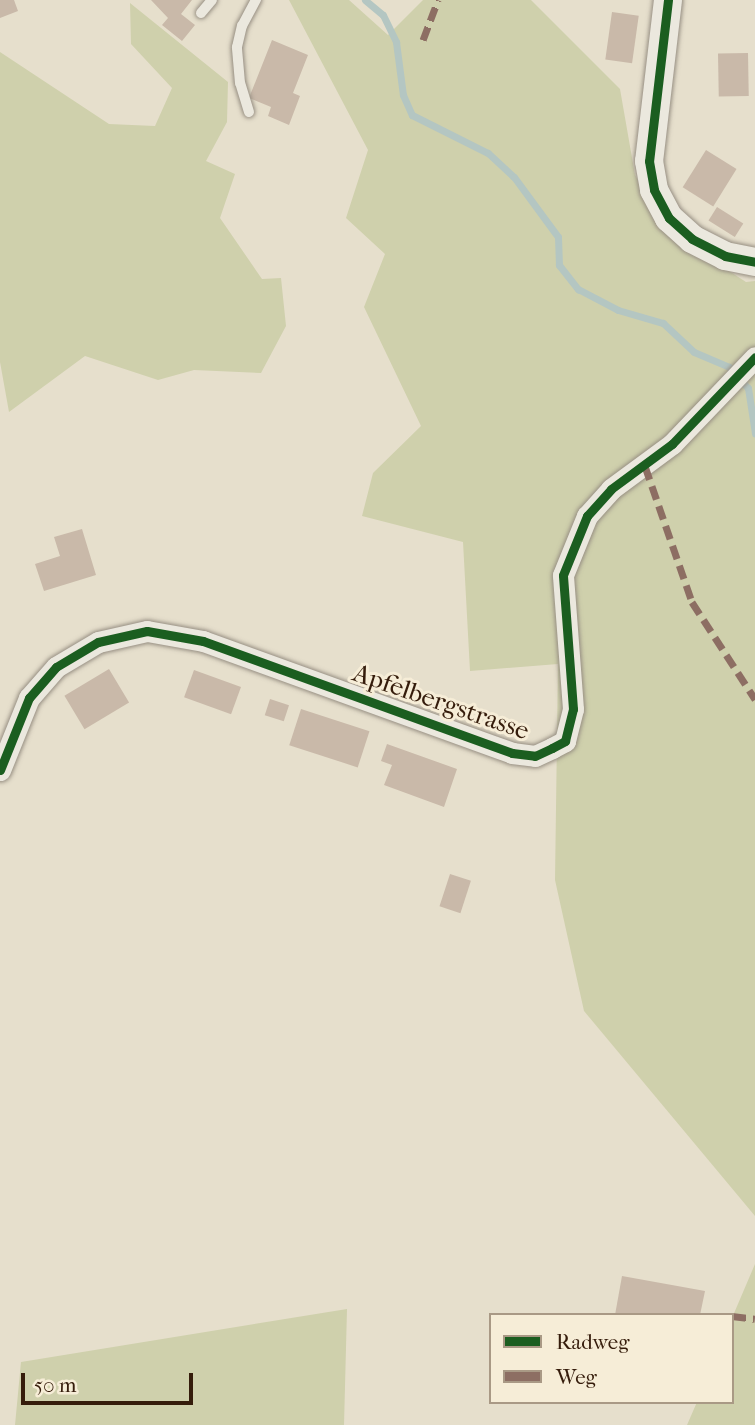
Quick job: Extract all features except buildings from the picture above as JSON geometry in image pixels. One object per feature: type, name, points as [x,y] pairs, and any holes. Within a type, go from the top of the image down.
[{"type":"street","points":[[668,0],[649,161],[654,190],[669,218],[692,239],[725,256],[755,262]]},
{"type":"street","name":"Apfelbergstrasse","points":[[0,769],[29,698],[56,667],[98,642],[147,631],[203,641],[512,753],[535,756],[565,741],[572,724],[562,597],[569,553],[587,516],[611,489],[671,444],[755,357]]},
{"type":"lane","points":[[201,13],[212,0]]},
{"type":"lane","points":[[249,112],[240,83],[237,47],[242,26],[256,0]]},
{"type":"green space","points":[[289,0],[349,0],[388,35],[423,0],[531,0],[620,89],[635,175],[666,230],[746,282],[755,281],[755,1216],[584,1011],[555,880],[558,664],[470,671],[463,542],[362,516],[373,473],[421,426],[364,307],[385,254],[346,218],[368,150]]},
{"type":"green space","points":[[130,3],[228,82],[227,122],[206,161],[235,174],[220,218],[262,279],[281,278],[286,326],[261,373],[194,370],[158,380],[85,356],[9,412],[0,362],[0,52],[109,124],[155,126],[172,88],[131,44]]},
{"type":"green space","points":[[755,1264],[755,1425],[687,1425],[696,1404],[734,1404],[734,1313]]},
{"type":"green space","points":[[347,1309],[344,1425],[15,1425],[21,1362]]},
{"type":"waterway","points":[[365,0],[383,15],[396,42],[403,95],[412,115],[488,153],[514,177],[558,237],[559,265],[578,289],[618,310],[663,323],[694,352],[729,367],[748,388],[755,433]]},
{"type":"marked path","points":[[423,40],[438,0]]},
{"type":"marked path","points":[[645,466],[692,602],[755,699]]},
{"type":"marked path","points":[[734,1316],[755,1319]]},
{"type":"cycle path","points":[[668,0],[649,161],[654,190],[669,218],[692,239],[725,256],[755,262]]},
{"type":"cycle path","points":[[0,770],[29,698],[56,667],[98,642],[147,631],[203,641],[512,753],[535,756],[565,741],[573,709],[563,575],[587,516],[611,489],[672,444],[755,357]]}]
